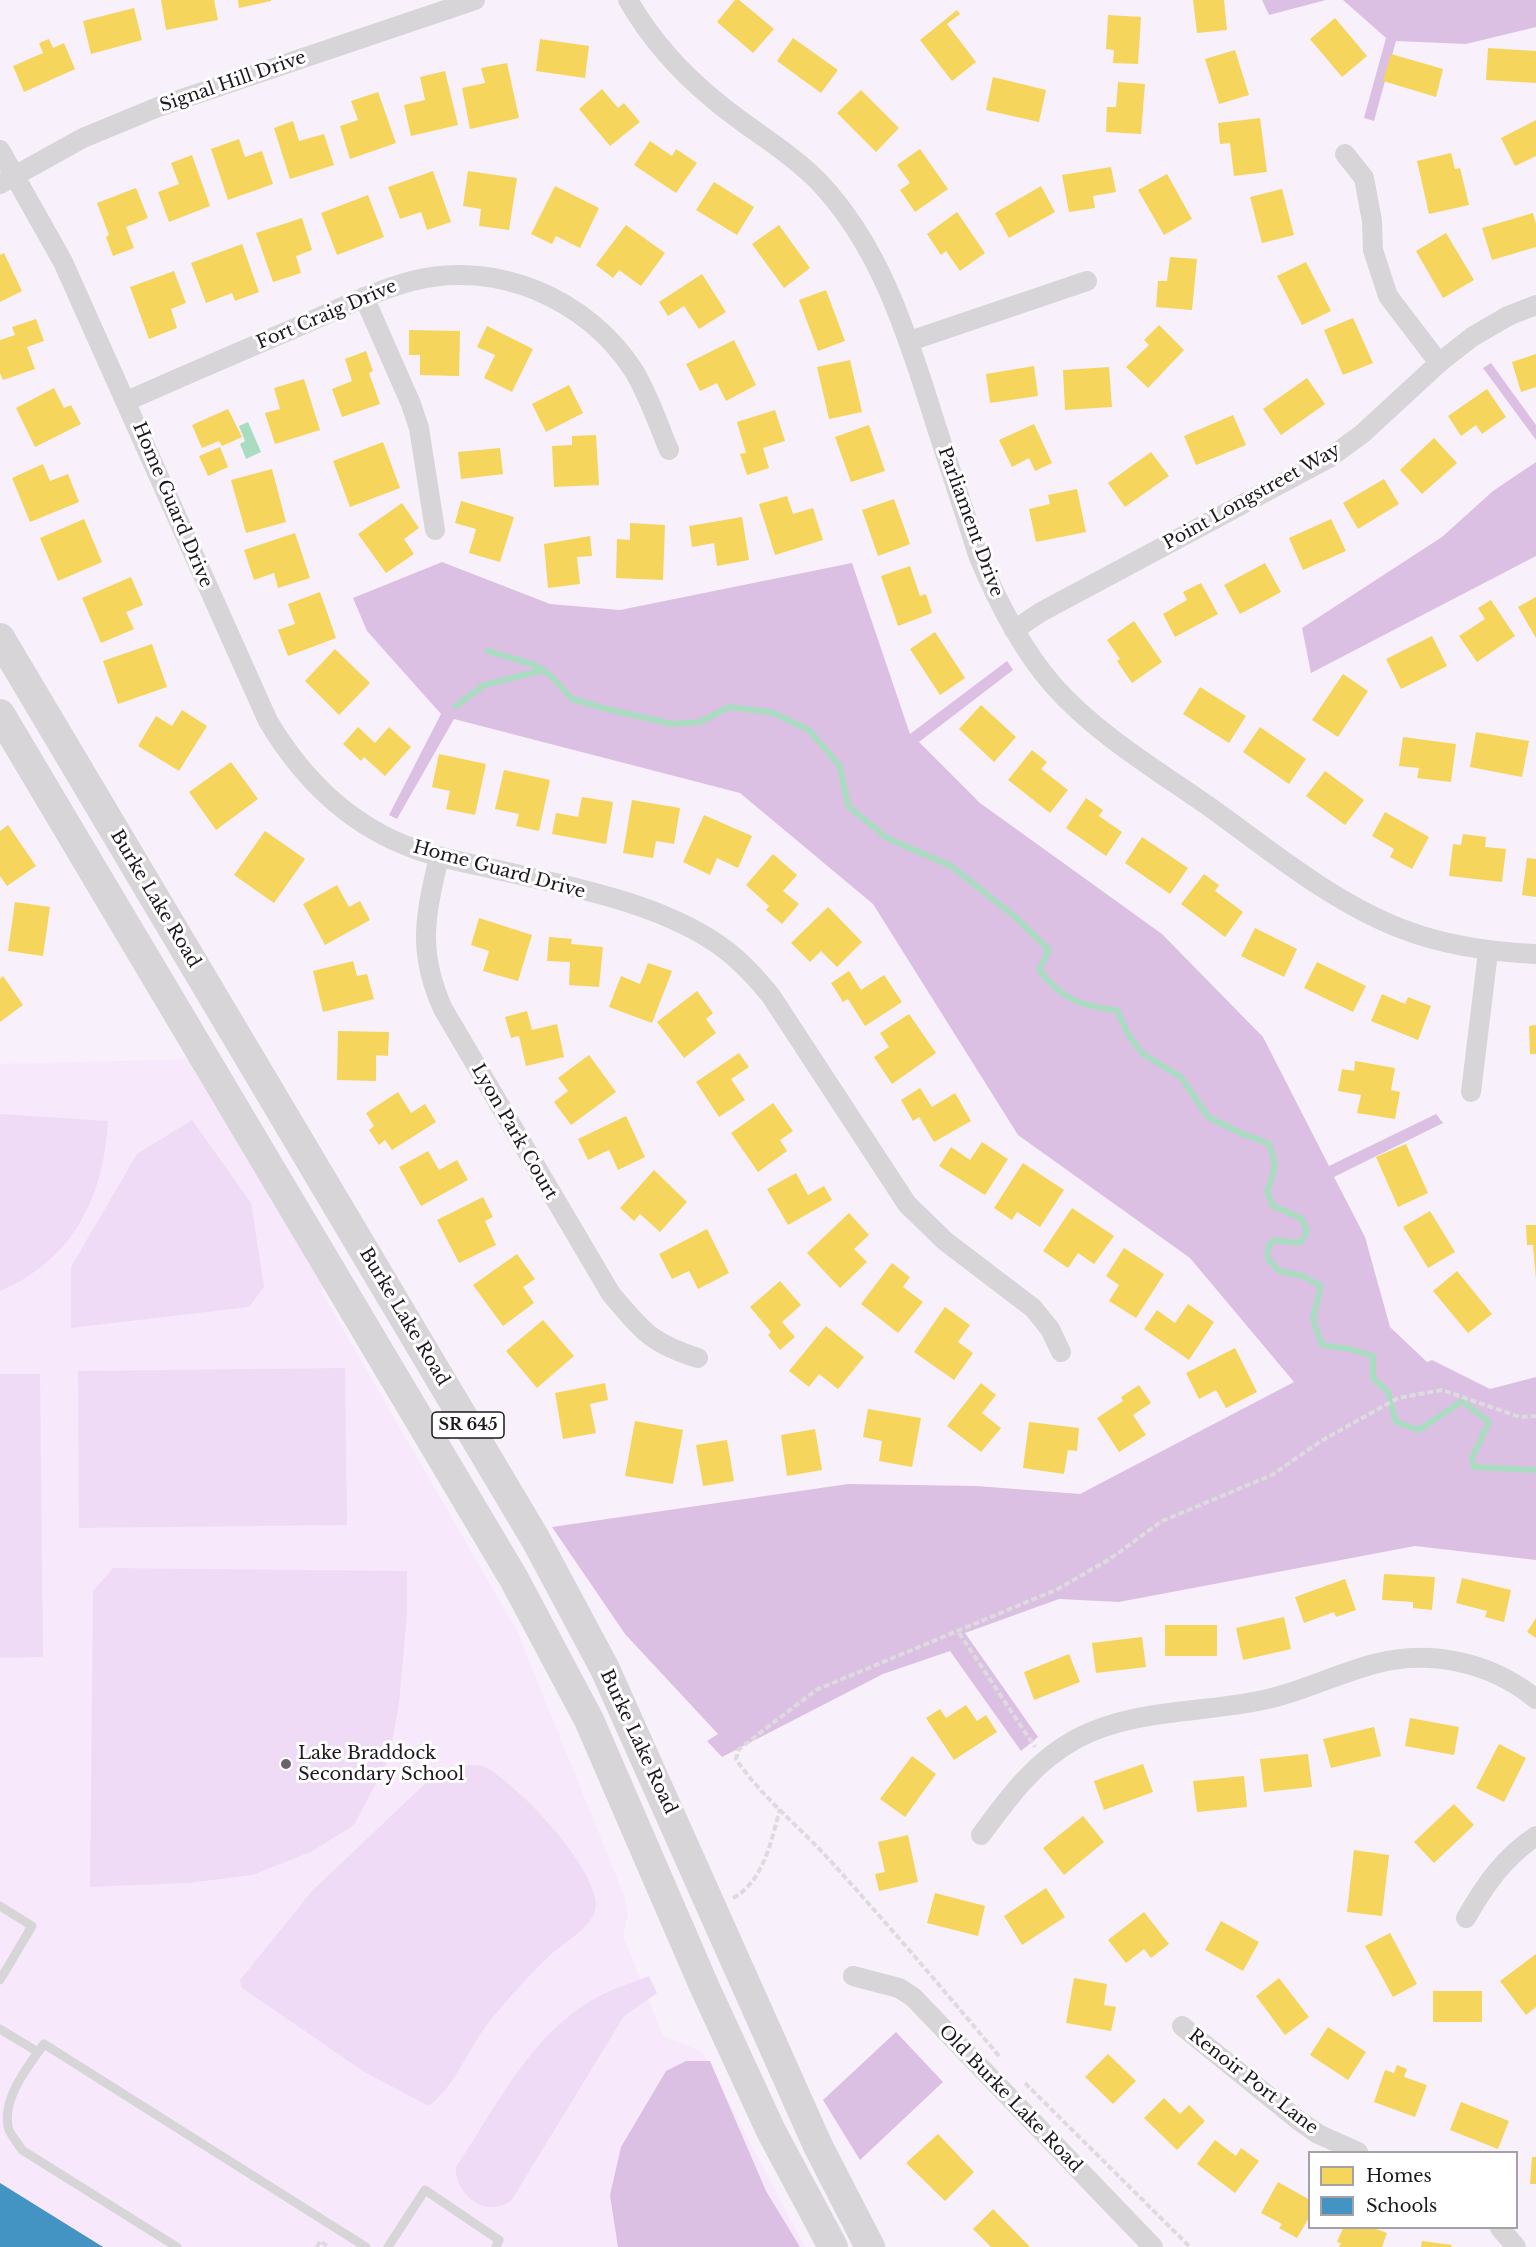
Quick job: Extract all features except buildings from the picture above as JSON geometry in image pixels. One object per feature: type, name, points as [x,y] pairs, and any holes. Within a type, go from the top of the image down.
[{"type":"main road","name":"Burke Lake Road","points":[[0,638],[536,1540],[605,1669],[818,2146],[870,2247]]},
{"type":"main road","name":"Burke Lake Road","points":[[0,714],[514,1579],[589,1720],[728,2039],[793,2176],[833,2247]]},
{"type":"street","name":"Signal Hill Drive","points":[[7,179],[83,138],[158,107],[475,0]]},
{"type":"street","name":"Parliament Drive","points":[[628,0],[639,19],[677,66],[714,100],[797,161],[837,203],[877,263],[910,341],[978,555],[992,589],[1014,630],[1049,680],[1088,719],[1315,882],[1361,909],[1401,929],[1437,941],[1488,952],[1536,954]]},
{"type":"street","name":"Home Guard Drive","points":[[0,150],[7,179],[63,262],[249,684],[283,747],[312,782],[346,811],[400,843],[439,856],[644,907],[688,926],[729,952],[771,996],[907,1204],[945,1241],[1033,1308],[1050,1329],[1061,1352]]},
{"type":"street","points":[[1345,154],[1364,178],[1372,221],[1373,250],[1388,296],[1439,363]]},
{"type":"street","name":"Fort Craig Drive","points":[[126,401],[364,297],[414,280],[454,275],[505,280],[548,295],[589,321],[623,356],[644,388],[669,450]]},
{"type":"street","points":[[910,341],[1087,281]]},
{"type":"street","points":[[364,297],[416,420],[435,530]]},
{"type":"street","name":"Point Longstreet Way","points":[[1014,630],[1041,612],[1329,458],[1362,434],[1439,363],[1472,337],[1508,316],[1536,305]]},
{"type":"street","name":"Lyon Park Court","points":[[439,856],[429,900],[424,941],[429,973],[443,1009],[611,1294],[641,1329],[657,1342],[667,1348],[698,1358]]},
{"type":"street","points":[[1471,1092],[1488,952]]},
{"type":"street","points":[[981,1834],[1017,1786],[1045,1760],[1077,1738],[1142,1716],[1259,1701],[1392,1660],[1440,1658],[1483,1668],[1511,1681],[1536,1699]]},
{"type":"street","points":[[1466,1918],[1496,1871],[1510,1855],[1536,1836]]},
{"type":"street","name":"Old Burke Lake Road","points":[[853,1976],[899,1988],[913,1997],[1153,2247]]},
{"type":"street","name":"Renoir Port Lane","points":[[1182,2026],[1298,2120],[1318,2134],[1356,2151]]},
{"type":"street","points":[[1501,2229],[1516,2247]]},
{"type":"lane","points":[[0,1906],[32,1926],[0,1980]]},
{"type":"lane","points":[[0,2029],[38,2052]]},
{"type":"lane","points":[[177,2247],[22,2150],[8,2128],[5,2110],[13,2088],[44,2044],[366,2247]]},
{"type":"lane","points":[[388,2247],[425,2190],[499,2240],[496,2247]]},
{"type":"path","points":[[1003,2061],[925,1967],[747,1775],[736,1759],[739,1749],[816,1690],[1058,1589],[1110,1559],[1162,1521],[1272,1475],[1321,1441],[1394,1400],[1442,1390],[1520,1417],[1536,1416]]},
{"type":"path","points":[[959,1632],[1045,1760]]},
{"type":"path","points":[[726,1902],[744,1892],[757,1876],[780,1809]]},
{"type":"path","points":[[1019,2077],[1190,2247]]},
{"type":"path","points":[[317,2247],[320,2241],[329,2247]]},
{"type":"shaded area","points":[[1262,0],[1326,0],[1269,15]]},
{"type":"shaded area","points":[[1343,0],[1536,0],[1536,27],[1466,44],[1396,41],[1374,121],[1364,118],[1386,38]]},
{"type":"shaded area","points":[[1491,363],[1536,425],[1536,440],[1483,368]]},
{"type":"shaded area","points":[[248,422],[261,452],[246,459],[240,444],[245,441],[239,426]]},
{"type":"shaded area","points":[[1536,462],[1536,556],[1311,673],[1302,628],[1442,537],[1493,491]]},
{"type":"shaded area","points":[[442,562],[550,604],[620,610],[852,563],[910,734],[1007,661],[1013,670],[919,742],[980,803],[1162,934],[1263,1037],[1329,1166],[1436,1114],[1443,1123],[1334,1177],[1365,1237],[1390,1327],[1427,1362],[1432,1360],[1490,1389],[1536,1377],[1536,1560],[1415,1546],[1119,1602],[1059,1599],[965,1633],[1038,1737],[1021,1751],[950,1651],[883,1674],[722,1757],[707,1741],[718,1734],[625,1634],[552,1527],[848,1484],[977,1486],[1080,1494],[1294,1382],[1190,1258],[1018,1135],[873,904],[740,793],[454,719],[397,819],[389,815],[441,714],[367,631],[353,598]]},
{"type":"shaded area","name":"Lake Braddock Secondary School","points":[[201,1059],[335,1281],[321,1291],[517,1631],[625,1898],[628,1915],[623,1936],[663,2036],[702,2052],[805,2247],[0,2247],[0,1064]]},
{"type":"shaded area","points":[[0,1114],[108,1121],[100,1175],[80,1223],[65,1244],[47,1262],[25,1278],[0,1291]]},
{"type":"shaded area","points":[[192,1120],[251,1203],[264,1287],[249,1307],[71,1328],[71,1267],[137,1154]]},
{"type":"shaded area","points":[[345,1368],[347,1525],[79,1528],[78,1371]]},
{"type":"shaded area","points":[[0,1374],[40,1374],[43,1657],[0,1658]]},
{"type":"shaded area","points":[[113,1568],[407,1571],[407,1614],[399,1704],[389,1758],[354,1825],[311,1852],[252,1875],[188,1883],[90,1887],[93,1591]]},
{"type":"shaded area","points":[[469,1765],[483,1766],[497,1775],[536,1809],[556,1832],[588,1878],[595,1898],[594,1914],[580,1932],[541,1964],[499,2010],[484,2029],[448,2087],[429,2106],[366,2073],[242,1988],[240,1980],[312,1891],[429,1780]]},
{"type":"shaded area","points":[[649,1976],[657,1993],[624,2016],[511,2201],[492,2207],[471,2200],[461,2188],[456,2167],[532,2053],[571,2014],[614,1989]]},
{"type":"shaded area","points":[[896,2032],[943,2082],[860,2160],[823,2100]]},
{"type":"shaded area","points":[[686,2061],[710,2061],[766,2191],[800,2247],[618,2247],[610,2195],[621,2147],[666,2071]]},
{"type":"waterway","points":[[488,651],[535,665],[551,676],[572,699],[603,708],[672,724],[700,722],[729,707],[771,712],[809,730],[840,766],[848,806],[887,838],[951,866],[1014,916],[1049,950],[1039,970],[1055,988],[1082,1003],[1117,1010],[1129,1036],[1143,1054],[1181,1077],[1208,1117],[1245,1135],[1268,1143],[1274,1162],[1267,1191],[1272,1205],[1302,1219],[1307,1231],[1300,1243],[1274,1240],[1268,1247],[1268,1259],[1279,1271],[1303,1276],[1321,1286],[1313,1319],[1322,1345],[1350,1349],[1373,1356],[1373,1378],[1388,1392],[1396,1422],[1419,1430],[1462,1401],[1489,1422],[1472,1458],[1474,1467],[1536,1470]]},
{"type":"waterway","points":[[456,706],[484,685],[544,670]]},
{"type":"place","name":"Lake Braddock Secondary School","points":[[286,1764]]}]
